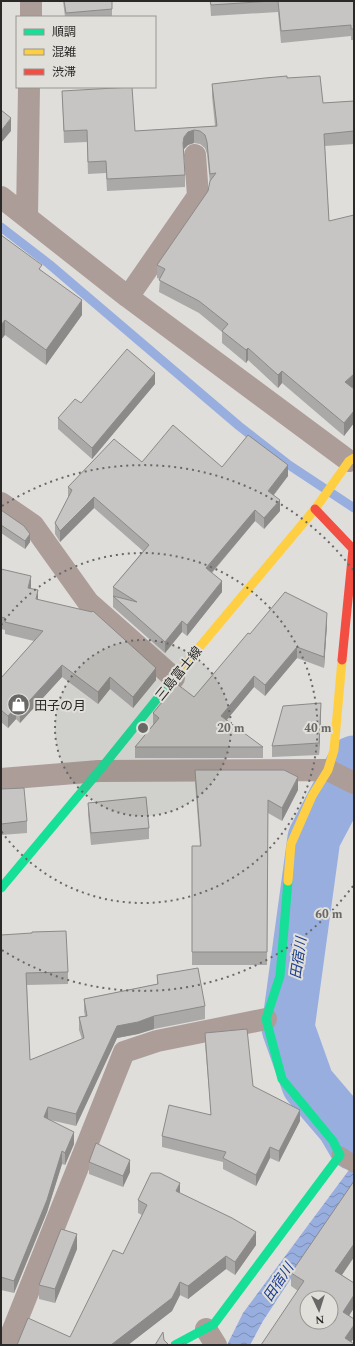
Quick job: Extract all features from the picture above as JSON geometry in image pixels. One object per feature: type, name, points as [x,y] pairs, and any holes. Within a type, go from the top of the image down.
[{"type":"street","points":[[31,1],[31,16]]},
{"type":"street","points":[[27,217],[30,88]]},
{"type":"street","points":[[128,297],[198,196],[195,155]]},
{"type":"street","points":[[1,197],[128,297],[347,464]]},
{"type":"street","name":"三島富士線","points":[[1,888],[315,508],[347,464]]},
{"type":"street","points":[[1,503],[33,525],[88,602],[174,678]]},
{"type":"street","points":[[175,1345],[212,1338],[214,1324],[340,1155],[333,1141],[282,1079],[266,1019],[280,976],[291,844],[312,796],[328,770],[334,750],[347,599],[353,550],[315,508]]},
{"type":"street","points":[[1,779],[99,771],[328,770],[354,783]]},
{"type":"street","points":[[7,1345],[124,1052],[157,1041],[266,1019]]},
{"type":"lane","points":[[340,1155],[354,1164]]},
{"type":"water","points":[[284,1032],[298,1033],[315,1085],[348,1121],[354,1130],[354,1186],[263,1321],[250,1345],[227,1345],[243,1313],[349,1170],[352,1151],[321,1115],[293,1065]]},
{"type":"building","points":[[64,1],[112,1],[112,9],[66,13]]},
{"type":"building","points":[[210,1],[272,1],[211,5]]},
{"type":"building","points":[[278,1],[354,1],[354,29],[351,29],[351,25],[281,31]]},
{"type":"building","points":[[320,76],[323,103],[354,101],[354,131],[324,134],[329,221],[354,215],[354,374],[345,382],[354,389],[354,411],[344,423],[282,371],[278,375],[248,348],[246,350],[222,331],[228,324],[199,301],[159,280],[165,269],[157,265],[208,191],[210,181],[216,173],[210,174],[205,135],[200,131],[194,130],[188,132],[184,137],[185,175],[107,179],[106,161],[88,162],[87,130],[64,131],[62,91],[132,88],[135,131],[217,126],[212,84],[265,78]]},
{"type":"building","points":[[1,110],[11,118],[1,131]]},
{"type":"building","points":[[1,235],[42,265],[39,269],[82,300],[46,350],[5,320],[1,325]]},
{"type":"building","points":[[127,349],[155,373],[92,448],[58,418],[75,399],[81,403]]},
{"type":"building","points":[[173,425],[222,467],[248,435],[288,465],[268,491],[280,500],[264,518],[255,510],[206,568],[222,581],[187,625],[182,621],[165,642],[113,596],[137,602],[113,587],[149,545],[94,497],[60,531],[55,523],[72,490],[68,487],[114,439],[142,462]]},
{"type":"building","points":[[1,510],[24,526],[30,534],[25,541],[1,525]]},
{"type":"building","points":[[1,569],[31,576],[28,588],[38,590],[36,599],[93,611],[156,668],[133,697],[110,677],[98,692],[62,665],[20,711],[16,707],[8,716],[1,710],[1,678],[43,631],[5,622],[5,618],[1,617]]},
{"type":"building","points":[[285,592],[327,613],[324,657],[297,647],[265,685],[254,676],[221,716],[263,747],[135,747],[159,718],[153,713],[177,684],[194,697]]},
{"type":"building","points":[[321,703],[319,743],[272,746],[283,706]]},
{"type":"building","points":[[195,770],[284,770],[298,777],[282,808],[268,800],[267,952],[192,952],[192,846],[201,846]]},
{"type":"building","points":[[24,788],[27,821],[1,824],[1,789]]},
{"type":"building","points":[[146,797],[149,828],[91,833],[88,803]]},
{"type":"building","points":[[66,931],[68,972],[26,973],[30,1060],[84,1038],[79,1017],[87,1016],[84,999],[158,984],[157,975],[198,968],[205,1006],[154,1016],[138,1022],[117,1026],[76,1114],[48,1107],[44,1117],[74,1132],[65,1153],[62,1151],[47,1200],[14,1281],[1,1277],[1,935]]},
{"type":"building","points":[[247,1029],[253,1086],[300,1110],[279,1151],[270,1147],[256,1175],[223,1158],[226,1152],[162,1136],[169,1105],[211,1115],[205,1033]]},
{"type":"building","points":[[96,1143],[130,1160],[123,1176],[89,1162]]},
{"type":"building","points":[[151,1173],[160,1173],[180,1183],[176,1191],[232,1218],[256,1232],[235,1262],[226,1256],[188,1286],[180,1282],[172,1298],[111,1345],[17,1345],[28,1318],[70,1337],[113,1250],[123,1254],[147,1205],[138,1200]]},
{"type":"building","points":[[354,1181],[354,1244],[335,1271],[354,1283],[354,1295],[343,1312],[354,1319],[354,1325],[345,1338],[354,1345],[261,1345],[304,1281],[291,1273]]},
{"type":"building","points":[[61,1229],[77,1234],[55,1289],[39,1285]]},
{"type":"building","points":[[163,1332],[164,1340],[169,1345],[155,1345]]},
{"type":"waterway","points":[[1,227],[49,264],[239,426],[289,465],[354,508]]},
{"type":"waterway","name":"田宿川","points":[[354,762],[314,838],[288,1028],[308,1084],[343,1125],[354,1144]]},
{"type":"traffic: fast","points":[[1,888],[99,771],[182,668]]},
{"type":"traffic: fast","points":[[175,1345],[214,1324],[340,1155],[333,1141],[282,1079],[266,1019],[280,976],[288,881]]},
{"type":"traffic: slow","points":[[182,668],[315,509],[349,461],[354,458]]},
{"type":"traffic: slow","points":[[288,881],[291,844],[312,796],[328,770],[334,750],[342,660]]},
{"type":"traffic: jam","points":[[315,509],[353,549],[342,660]]},
{"type":"place","name":"田子の月","points":[[19,705]]}]
